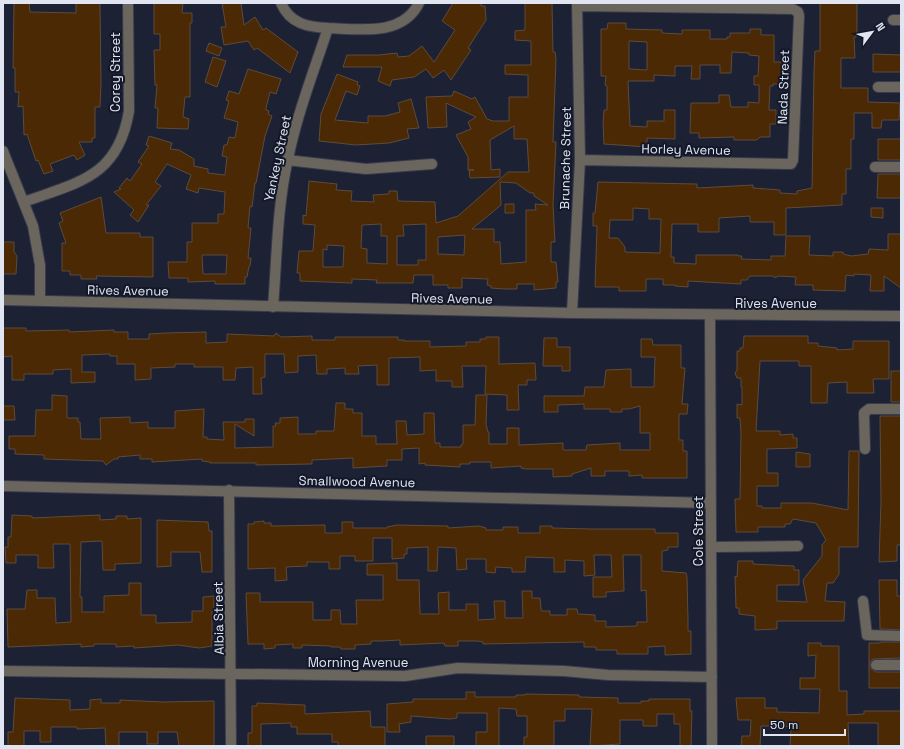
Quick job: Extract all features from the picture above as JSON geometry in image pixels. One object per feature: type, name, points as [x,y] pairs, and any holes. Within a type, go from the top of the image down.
[{"type":"street","name":"Corey Street","points":[[24,202],[79,182],[99,171],[111,159],[120,144],[130,111],[128,3]]},
{"type":"street","points":[[281,3],[288,14],[301,24],[308,27],[372,30],[392,26],[405,19],[416,10],[419,3]]},
{"type":"street","name":"Nada Street","points":[[577,5],[793,9],[798,12],[792,162]]},
{"type":"street","name":"Brunache Street","points":[[572,313],[580,160],[577,5]]},
{"type":"street","name":"Yankey Street","points":[[273,307],[278,225],[287,160],[294,130],[328,28]]},
{"type":"street","points":[[878,87],[901,87]]},
{"type":"street","points":[[3,151],[24,202],[38,245],[40,265],[40,301]]},
{"type":"street","points":[[287,160],[366,169],[432,164]]},
{"type":"street","name":"Horley Avenue","points":[[580,160],[789,164],[792,162]]},
{"type":"street","points":[[875,167],[901,167]]},
{"type":"street","name":"Rives Avenue","points":[[3,300],[572,313],[901,316]]},
{"type":"street","name":"Cole Street","points":[[710,315],[712,746]]},
{"type":"street","points":[[865,449],[864,413],[870,410],[901,409]]},
{"type":"street","name":"Smallwood Avenue","points":[[3,486],[229,490],[711,503]]},
{"type":"street","name":"Albia Street","points":[[229,490],[232,674],[231,746]]},
{"type":"street","points":[[711,546],[798,546]]},
{"type":"street","points":[[864,601],[867,635],[901,636]]},
{"type":"street","points":[[876,665],[901,665]]},
{"type":"street","name":"Morning Avenue","points":[[3,671],[406,676],[458,668],[564,671],[608,675],[712,677]]},
{"type":"building","points":[[14,3],[29,3],[30,12],[76,13],[76,3],[100,3],[101,83],[100,107],[95,107],[95,138],[92,138],[92,142],[79,142],[85,155],[77,160],[74,155],[50,164],[53,171],[44,174],[38,160],[36,161],[27,134],[24,135],[23,106],[18,107],[19,92],[15,92],[15,68],[13,68]]},
{"type":"building","points":[[154,3],[183,3],[182,13],[192,13],[192,23],[190,23],[190,97],[185,97],[183,117],[189,119],[188,129],[157,128],[158,108],[155,108],[157,85],[155,85],[154,50],[160,50],[160,34],[154,34]]},
{"type":"building","points":[[222,3],[241,3],[244,25],[255,17],[263,30],[266,28],[298,52],[290,73],[257,48],[254,50],[248,41],[224,45],[221,27],[226,27]]},
{"type":"building","points":[[453,3],[481,3],[481,6],[485,6],[486,20],[468,48],[471,50],[451,80],[444,70],[433,78],[426,69],[414,77],[392,80],[390,86],[378,81],[382,67],[343,67],[347,55],[379,55],[397,53],[398,57],[409,56],[422,46],[434,62],[455,30],[442,21]]},
{"type":"building","points":[[525,3],[552,3],[553,52],[555,52],[556,59],[553,142],[556,142],[553,205],[555,242],[551,242],[551,262],[556,262],[558,282],[556,282],[556,288],[534,290],[534,284],[517,284],[517,289],[491,288],[491,286],[487,285],[488,279],[462,278],[462,288],[448,288],[448,285],[433,285],[433,275],[414,275],[413,283],[376,283],[377,280],[352,279],[352,283],[300,281],[300,273],[297,273],[299,251],[313,251],[315,225],[303,224],[303,215],[306,216],[309,181],[337,184],[336,190],[352,191],[351,201],[374,202],[373,195],[389,194],[389,191],[397,191],[398,201],[435,202],[436,223],[458,216],[508,172],[529,172],[527,139],[514,139],[514,126],[490,140],[491,170],[500,169],[500,177],[470,178],[468,170],[468,157],[456,135],[471,129],[468,122],[476,117],[446,103],[447,127],[428,128],[426,97],[452,96],[454,91],[472,99],[475,97],[487,119],[493,121],[509,121],[509,97],[528,97],[528,75],[505,74],[505,65],[531,65],[531,41],[515,40],[515,31],[525,30]],"holes":[[[500,182],[516,183],[530,193],[534,193],[534,196],[548,205],[535,204],[536,210],[526,210],[526,262],[501,264],[500,242],[494,242],[494,229],[472,229],[501,205]],[[381,224],[381,236],[387,236],[387,264],[367,263],[367,249],[361,248],[362,225]],[[426,224],[426,260],[418,260],[418,265],[397,265],[397,236],[404,236],[403,225]],[[465,235],[464,255],[438,254],[438,237]],[[327,245],[344,246],[343,267],[323,267],[323,249],[327,250]]]},
{"type":"building","points":[[820,3],[857,3],[857,30],[856,37],[854,37],[855,58],[841,58],[841,88],[868,88],[868,102],[900,103],[899,120],[882,120],[881,128],[872,128],[872,113],[854,113],[854,139],[851,139],[851,169],[846,169],[846,194],[842,194],[842,205],[786,208],[786,235],[774,235],[774,222],[750,222],[750,216],[719,218],[719,232],[698,232],[698,224],[672,224],[671,257],[674,257],[674,263],[696,264],[696,255],[738,255],[742,256],[741,259],[771,260],[771,256],[785,256],[786,236],[810,236],[809,255],[833,256],[833,252],[843,252],[843,254],[851,256],[868,254],[869,249],[888,250],[888,234],[901,234],[901,288],[884,276],[884,291],[870,291],[871,275],[854,274],[854,276],[846,275],[845,291],[813,290],[813,285],[795,285],[796,277],[778,276],[775,278],[773,276],[750,276],[747,280],[741,280],[741,284],[688,281],[688,287],[663,285],[663,279],[646,279],[646,291],[619,291],[619,287],[595,287],[597,226],[593,226],[593,213],[595,213],[598,182],[697,184],[697,188],[753,185],[753,188],[780,190],[780,193],[797,194],[797,191],[812,188],[815,51],[820,51]],"holes":[[[633,208],[649,209],[649,219],[661,219],[660,253],[625,252],[625,247],[618,238],[609,238],[610,220],[633,220]]]},
{"type":"building","points":[[608,23],[626,23],[626,29],[662,30],[662,33],[682,34],[682,30],[710,30],[710,39],[727,39],[727,37],[730,37],[730,33],[750,33],[750,29],[761,29],[761,35],[774,35],[774,62],[789,62],[788,84],[773,84],[773,86],[770,86],[769,110],[776,110],[776,124],[770,124],[770,137],[760,137],[757,140],[734,140],[734,137],[699,138],[699,133],[690,133],[691,103],[719,103],[719,95],[729,95],[731,107],[748,107],[748,102],[759,103],[759,85],[754,85],[754,76],[758,76],[759,56],[749,55],[749,53],[732,52],[731,73],[720,73],[720,65],[700,65],[700,79],[691,79],[692,66],[675,66],[675,76],[654,75],[654,81],[628,81],[630,126],[647,127],[647,121],[664,121],[664,110],[675,110],[675,139],[647,138],[647,147],[604,144],[603,123],[604,110],[607,110],[607,86],[605,85],[606,76],[601,76],[601,29],[607,29]],"holes":[[[629,41],[647,42],[647,70],[629,69]]]},
{"type":"building","points":[[209,43],[222,48],[219,56],[206,51]]},
{"type":"building","points":[[873,54],[901,55],[901,72],[873,72]]},
{"type":"building","points":[[213,57],[226,61],[217,87],[205,82]]},
{"type":"building","points":[[248,69],[281,79],[276,94],[270,92],[266,108],[266,110],[269,111],[268,114],[272,116],[265,136],[255,183],[252,207],[250,206],[248,228],[251,228],[248,258],[251,258],[247,277],[245,277],[245,284],[215,284],[215,281],[188,282],[188,278],[169,278],[168,262],[187,262],[187,242],[192,242],[192,223],[218,223],[218,214],[224,214],[225,192],[199,188],[198,193],[186,189],[191,175],[167,164],[155,182],[161,186],[146,205],[149,205],[138,222],[130,215],[134,210],[114,192],[121,189],[119,188],[127,178],[130,181],[142,164],[138,162],[149,146],[146,145],[149,136],[172,143],[170,149],[179,150],[194,159],[194,166],[208,169],[208,173],[225,175],[227,157],[222,156],[224,145],[227,145],[229,137],[235,138],[238,122],[224,118],[229,101],[226,100],[229,91],[239,94]],"holes":[[[202,255],[227,255],[226,274],[203,274]]]},
{"type":"building","points":[[337,74],[358,82],[357,85],[360,86],[357,95],[346,91],[335,120],[368,123],[368,116],[385,116],[400,112],[398,103],[411,99],[419,128],[407,129],[409,138],[389,143],[356,145],[319,141],[321,114]]},
{"type":"building","points":[[878,139],[901,139],[901,160],[878,160]]},
{"type":"building","points":[[878,174],[901,174],[901,198],[877,198]]},
{"type":"building","points":[[101,197],[106,233],[140,233],[140,237],[153,237],[153,277],[96,276],[97,279],[81,279],[81,275],[70,275],[70,271],[62,271],[62,243],[66,243],[59,223],[63,221],[60,213]]},
{"type":"building","points":[[505,204],[514,204],[514,213],[505,213]]},
{"type":"building","points":[[871,208],[883,208],[883,218],[871,217]]},
{"type":"building","points":[[3,242],[14,242],[14,252],[17,256],[16,274],[3,274]]},
{"type":"building","points":[[3,328],[26,328],[26,331],[69,330],[69,332],[114,330],[114,332],[128,332],[128,339],[149,339],[149,334],[206,332],[206,343],[227,342],[227,334],[274,336],[276,333],[281,337],[312,336],[312,340],[335,340],[335,337],[398,337],[398,340],[404,341],[430,341],[430,347],[466,346],[466,342],[480,342],[480,339],[486,339],[486,337],[499,337],[499,364],[535,363],[536,380],[527,380],[527,385],[518,385],[519,410],[507,410],[507,395],[485,394],[486,366],[462,366],[463,387],[452,387],[452,381],[436,381],[436,370],[420,371],[420,357],[389,358],[389,385],[377,385],[377,365],[358,366],[359,374],[345,374],[345,368],[327,369],[327,374],[317,374],[316,355],[298,356],[298,372],[285,373],[284,354],[265,354],[265,377],[261,378],[262,394],[253,394],[253,367],[236,368],[235,380],[223,380],[223,367],[194,367],[194,364],[175,364],[175,367],[151,368],[151,379],[135,380],[135,364],[117,364],[117,356],[110,356],[110,354],[82,355],[82,372],[95,372],[95,382],[71,383],[71,369],[53,370],[53,374],[24,374],[24,380],[12,380],[12,356],[3,357]]},
{"type":"building","points":[[744,336],[808,336],[808,343],[818,343],[818,346],[837,348],[837,350],[853,349],[853,341],[889,341],[889,379],[873,379],[874,393],[847,393],[847,382],[828,383],[827,403],[811,403],[811,366],[799,366],[799,361],[760,361],[756,431],[780,431],[780,435],[793,434],[793,438],[797,438],[797,448],[767,449],[767,473],[778,473],[778,486],[757,486],[757,506],[762,506],[762,508],[781,508],[781,503],[812,503],[848,510],[849,451],[859,451],[858,547],[839,547],[839,574],[833,583],[827,583],[825,601],[845,602],[844,621],[777,621],[777,629],[755,630],[755,616],[739,614],[739,608],[736,608],[735,576],[737,577],[738,561],[753,561],[753,564],[794,566],[794,570],[799,570],[799,585],[777,585],[777,601],[807,602],[803,580],[822,556],[822,545],[826,540],[816,523],[793,519],[790,524],[785,524],[785,527],[758,527],[758,532],[736,532],[735,499],[740,499],[741,433],[740,418],[737,418],[737,404],[742,405],[742,387],[741,378],[737,378],[735,373],[737,370],[737,351],[740,351],[740,348],[743,348]]},
{"type":"building","points":[[544,338],[557,338],[557,347],[570,347],[570,371],[562,371],[562,366],[543,366]]},
{"type":"building","points":[[641,339],[652,339],[653,345],[681,345],[681,368],[685,368],[682,404],[688,404],[687,414],[679,414],[679,440],[683,440],[683,451],[687,451],[687,478],[642,478],[642,475],[629,476],[629,471],[605,471],[605,476],[591,476],[591,468],[572,474],[572,476],[553,477],[553,469],[526,469],[521,468],[521,466],[491,468],[491,462],[470,462],[470,464],[460,464],[460,467],[425,465],[425,463],[419,464],[419,448],[402,449],[402,460],[387,460],[387,466],[353,468],[353,458],[312,460],[312,464],[256,465],[256,463],[210,463],[202,461],[202,459],[152,462],[152,459],[140,459],[140,455],[118,457],[118,459],[114,459],[106,465],[103,461],[44,459],[44,455],[15,454],[15,449],[9,449],[9,436],[35,436],[36,410],[52,410],[52,395],[67,396],[67,418],[78,418],[78,422],[80,422],[81,439],[101,439],[100,418],[130,417],[130,423],[148,422],[148,428],[175,428],[175,411],[204,409],[203,437],[207,437],[207,439],[224,440],[223,422],[245,422],[245,419],[254,419],[254,436],[235,424],[235,448],[273,447],[273,426],[276,426],[275,423],[280,423],[280,418],[298,417],[298,434],[316,434],[316,431],[334,431],[336,403],[345,403],[345,409],[353,409],[353,413],[362,413],[362,436],[376,436],[376,444],[397,444],[396,421],[406,421],[407,435],[424,434],[424,413],[434,413],[435,443],[440,443],[440,447],[461,447],[463,444],[463,425],[475,425],[476,395],[487,395],[486,424],[489,432],[489,444],[507,444],[507,428],[519,428],[519,445],[563,443],[563,450],[586,450],[587,445],[620,443],[620,450],[650,450],[650,433],[640,433],[640,406],[622,409],[622,412],[610,412],[610,409],[584,409],[584,404],[558,405],[558,412],[544,412],[544,396],[584,396],[585,387],[604,387],[606,370],[631,369],[631,387],[654,387],[655,357],[641,357]]},
{"type":"building","points":[[891,371],[901,371],[901,402],[891,402]]},
{"type":"building","points":[[3,406],[14,406],[15,420],[3,420]]},
{"type":"building","points":[[880,416],[901,416],[901,545],[897,545],[897,561],[879,562],[881,501]]},
{"type":"building","points":[[796,452],[810,454],[810,467],[796,467]]},
{"type":"building","points":[[12,515],[32,516],[32,518],[100,515],[100,520],[116,519],[116,516],[127,516],[127,519],[141,518],[141,563],[115,564],[115,570],[103,570],[102,541],[81,542],[80,597],[82,597],[82,612],[104,612],[104,596],[129,595],[129,583],[141,583],[141,615],[156,615],[156,623],[192,622],[192,611],[203,611],[203,597],[214,596],[214,611],[212,611],[212,646],[199,648],[178,645],[134,648],[134,646],[116,647],[116,644],[94,644],[94,646],[81,647],[81,644],[8,647],[7,609],[25,609],[27,590],[37,590],[37,598],[55,598],[56,623],[71,622],[70,544],[53,544],[54,568],[38,568],[38,555],[16,555],[16,563],[6,563],[5,547],[8,547],[8,537],[11,537]]},
{"type":"building","points":[[157,520],[208,522],[209,531],[212,531],[212,572],[202,572],[200,552],[171,552],[171,566],[157,567]]},
{"type":"building","points":[[264,521],[264,523],[271,523],[271,526],[325,525],[325,533],[342,533],[342,522],[353,522],[353,528],[387,528],[397,525],[448,526],[448,528],[479,526],[486,528],[486,530],[503,530],[503,527],[518,527],[518,533],[540,533],[540,526],[552,526],[552,528],[655,529],[655,533],[678,533],[678,547],[668,547],[668,550],[662,551],[662,571],[686,573],[688,631],[691,631],[691,654],[665,655],[665,646],[648,647],[648,654],[617,654],[617,650],[596,650],[596,647],[584,647],[584,642],[483,644],[483,642],[477,641],[458,641],[458,646],[445,646],[444,643],[400,645],[400,640],[371,641],[371,644],[355,645],[355,649],[302,645],[302,648],[293,648],[293,644],[275,645],[275,648],[264,649],[264,644],[248,644],[246,593],[260,593],[260,602],[313,602],[313,620],[331,620],[331,610],[340,610],[341,624],[357,624],[356,600],[383,600],[383,575],[367,575],[367,564],[397,563],[397,580],[419,580],[420,614],[439,614],[438,593],[449,592],[449,610],[466,610],[466,604],[478,604],[478,620],[495,619],[494,601],[505,601],[505,618],[523,618],[522,591],[532,591],[532,598],[540,598],[542,611],[550,611],[550,615],[567,615],[567,609],[577,609],[578,614],[595,615],[595,621],[606,621],[606,627],[637,626],[637,622],[647,622],[646,590],[641,591],[641,555],[623,555],[624,591],[606,592],[606,597],[593,597],[593,577],[612,577],[611,555],[594,555],[595,575],[584,576],[584,561],[565,560],[565,572],[554,572],[554,558],[526,557],[525,572],[512,572],[512,568],[496,567],[495,573],[486,572],[486,559],[466,559],[467,569],[457,570],[456,548],[438,547],[437,571],[428,571],[428,547],[407,548],[407,554],[404,554],[404,558],[392,559],[392,538],[373,538],[373,561],[355,561],[355,556],[340,556],[340,569],[329,569],[329,562],[307,562],[307,566],[286,567],[287,580],[275,581],[275,568],[248,569],[248,524]]},
{"type":"building","points":[[879,580],[897,580],[897,596],[901,596],[901,630],[880,629]]},
{"type":"building","points":[[901,642],[901,658],[873,659],[870,662],[870,668],[876,672],[901,672],[901,688],[869,688],[869,643]]},
{"type":"building","points":[[808,643],[821,643],[821,646],[839,646],[839,691],[847,691],[847,715],[864,714],[864,711],[901,711],[901,746],[878,746],[878,723],[848,723],[849,746],[790,746],[791,727],[761,726],[760,746],[741,746],[742,736],[750,736],[751,720],[738,720],[736,698],[765,698],[765,708],[777,708],[777,712],[819,713],[820,689],[800,689],[800,678],[815,678],[816,655],[808,656]]},
{"type":"building","points":[[466,692],[475,692],[475,697],[516,697],[516,695],[525,694],[579,695],[579,697],[618,698],[618,703],[641,703],[641,701],[649,701],[649,699],[690,699],[690,711],[692,711],[691,746],[680,746],[680,724],[674,724],[674,714],[657,714],[657,726],[643,726],[643,720],[620,720],[620,744],[590,746],[592,709],[565,709],[565,721],[554,721],[554,746],[524,746],[524,737],[527,737],[527,716],[517,716],[516,709],[499,708],[499,746],[476,746],[476,732],[487,732],[487,713],[457,713],[457,718],[450,719],[411,716],[411,722],[399,724],[400,732],[387,732],[387,704],[413,702],[413,699],[466,699]]},
{"type":"building","points":[[15,698],[70,700],[70,710],[90,709],[90,700],[101,699],[101,703],[120,703],[120,700],[163,702],[214,701],[214,746],[179,746],[177,732],[158,732],[158,744],[147,744],[147,732],[119,732],[119,746],[106,746],[105,728],[77,729],[77,727],[51,727],[51,742],[40,742],[40,731],[24,731],[24,746],[8,746],[8,732],[13,732]]},
{"type":"building","points":[[257,703],[305,705],[305,714],[370,711],[371,727],[385,727],[385,746],[338,746],[338,742],[332,742],[332,734],[297,734],[297,727],[291,727],[291,723],[261,724],[261,746],[248,746],[248,733],[252,733],[252,706],[257,706]]},
{"type":"building","points":[[426,736],[454,736],[454,746],[426,746]]}]
